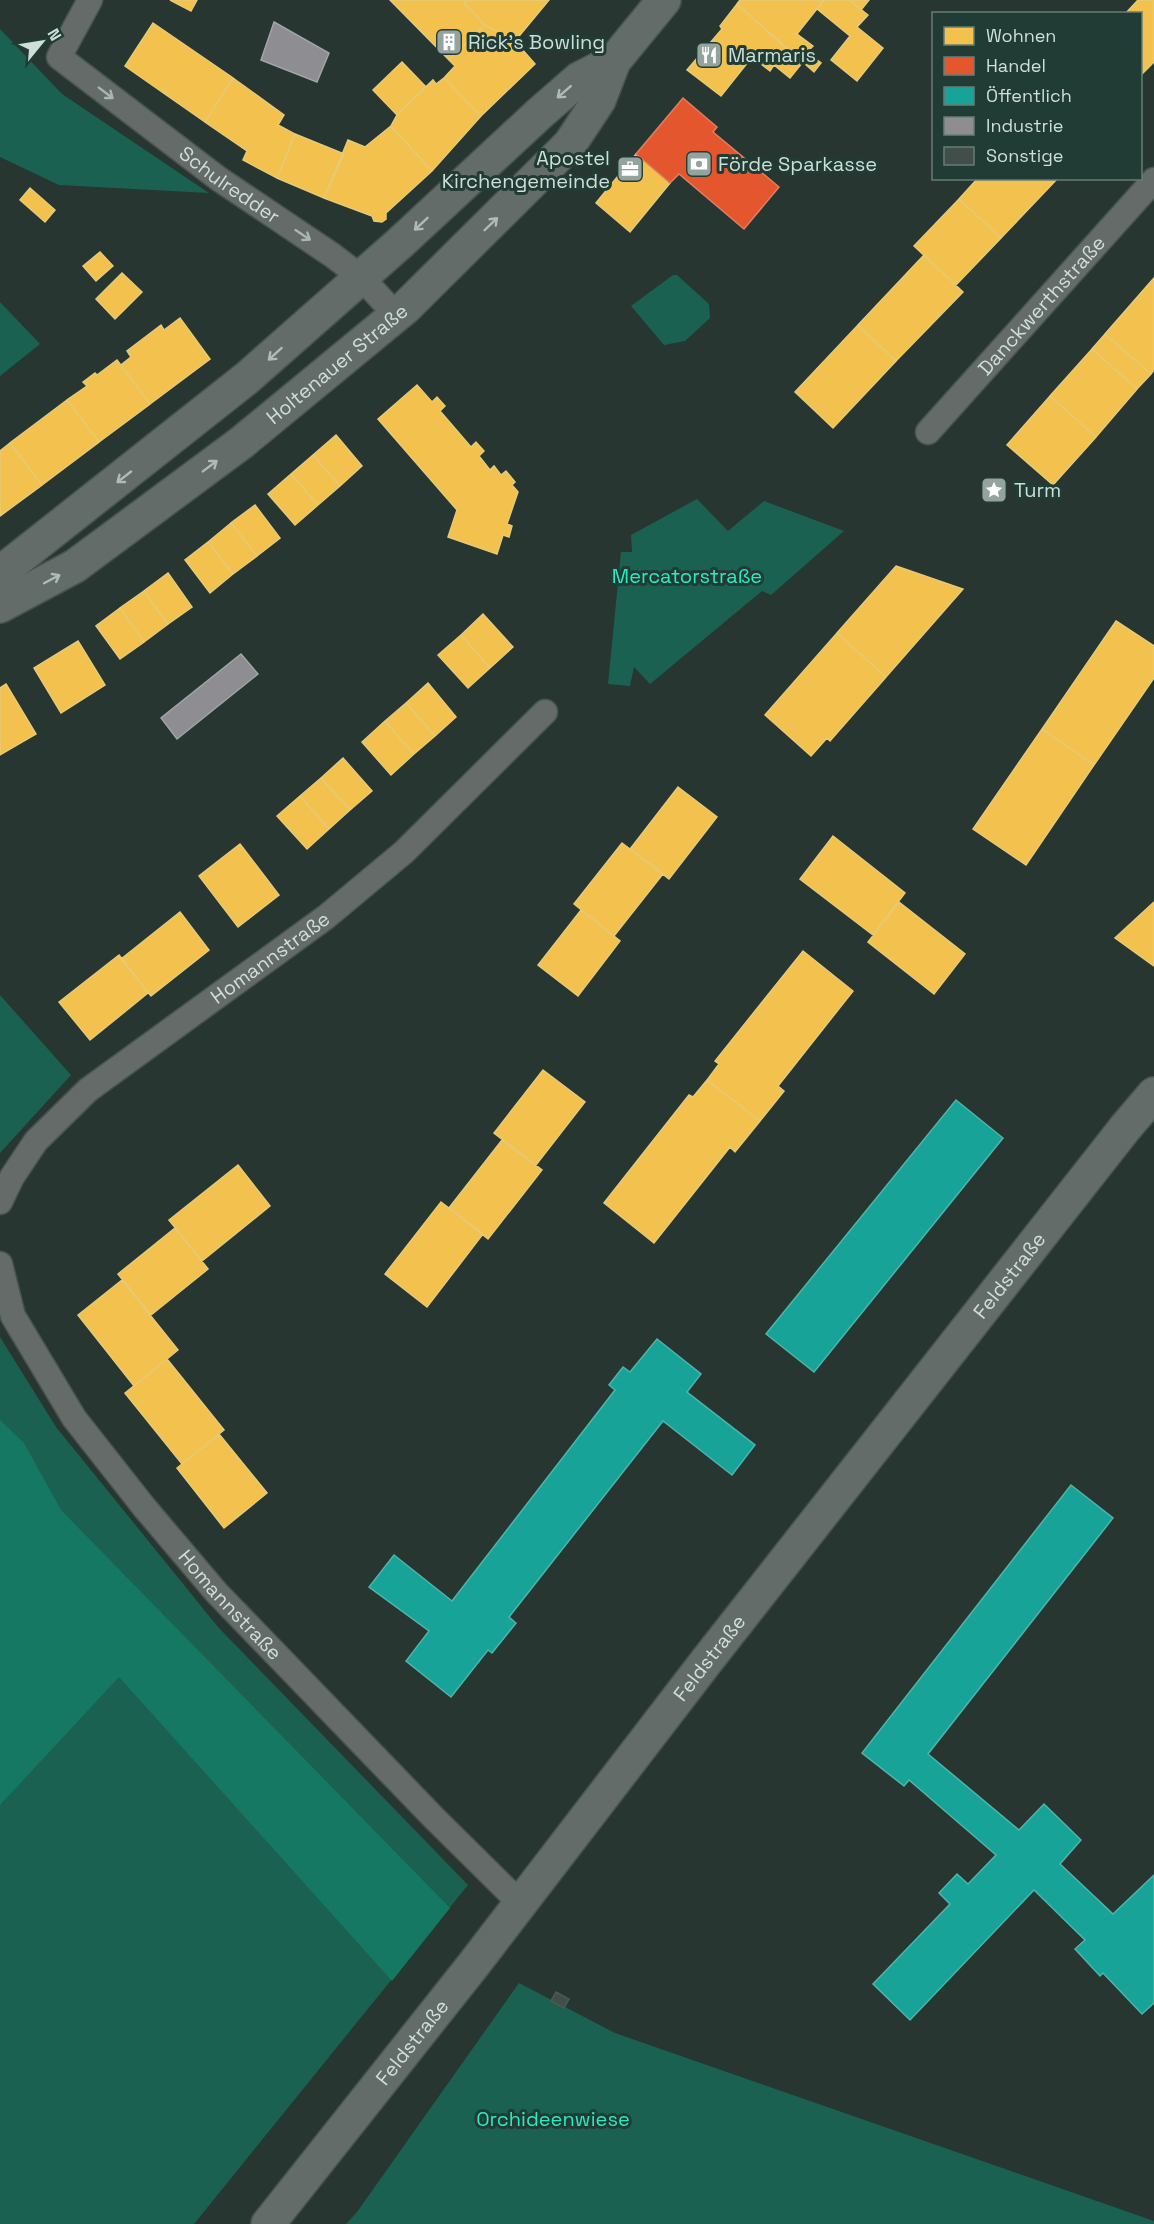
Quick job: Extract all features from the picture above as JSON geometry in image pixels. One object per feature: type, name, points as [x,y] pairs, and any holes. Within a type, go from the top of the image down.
[{"type":"street","name":"Schulredder","points":[[90,0],[59,57],[219,179],[361,277],[397,316]]},
{"type":"street","name":"Holtenauer Straße","points":[[0,606],[75,566],[241,443],[397,316],[570,144],[599,99],[614,61],[664,0]]},
{"type":"street","name":"Holtenauer Straße","points":[[0,573],[248,378],[571,86],[614,61]]},
{"type":"street","name":"Danckwerthstraße","points":[[928,432],[1154,180]]},
{"type":"street","name":"Homannstraße","points":[[0,1202],[12,1177],[36,1141],[88,1090],[326,917],[404,852],[545,712]]},
{"type":"street","name":"Feldstraße","points":[[268,2224],[822,1513],[1154,1094]]},
{"type":"street","name":"Homannstraße","points":[[0,1264],[13,1316],[74,1418],[144,1507],[223,1600],[433,1817],[520,1903]]},
{"type":"green space","points":[[0,29],[62,94],[209,193],[59,185],[0,157]]},
{"type":"green space","points":[[673,275],[677,275],[709,304],[710,318],[685,341],[664,345],[631,306]]},
{"type":"green space","points":[[0,302],[40,344],[0,376]]},
{"type":"green space","name":"Mercatorstraße","points":[[697,499],[728,531],[764,501],[844,531],[771,595],[762,591],[650,684],[634,667],[630,686],[608,684],[621,552],[632,552],[631,535]]},
{"type":"green space","points":[[0,995],[71,1075],[0,1153]]},
{"type":"green space","points":[[0,1337],[56,1427],[218,1627],[468,1885],[194,2224],[0,2224]]},
{"type":"green space","points":[[0,1420],[24,1443],[61,1510],[450,1908],[392,1981],[119,1677],[0,1805]]},
{"type":"green space","name":"Orchideenwiese","points":[[519,1983],[615,2033],[1154,2221],[1154,2224],[346,2224],[357,2212]]},
{"type":"building: Wohnen","points":[[170,0],[197,0],[191,11]]},
{"type":"building: Wohnen","name":"Rick’s Bowling","points":[[390,0],[467,0],[464,3],[485,25],[449,60]]},
{"type":"building: Wohnen","points":[[467,0],[549,0],[515,41],[485,25],[464,3]]},
{"type":"building: Wohnen","points":[[740,0],[824,0],[797,34],[813,46],[807,52],[821,63],[814,72],[737,4]]},
{"type":"building: Wohnen","points":[[824,0],[849,0],[868,15],[857,27],[883,48],[857,81],[831,60],[850,36],[817,9]]},
{"type":"building: Wohnen","points":[[849,0],[869,0],[861,10]]},
{"type":"building: Wohnen","points":[[1138,0],[1154,0],[1154,62],[1142,74],[1142,12],[1127,12]]},
{"type":"building: Wohnen","points":[[737,4],[802,63],[790,78],[774,65],[770,71],[752,57],[721,96],[687,70],[722,29],[720,26]]},
{"type":"building: Wohnen","points":[[153,23],[233,78],[205,122],[125,66]]},
{"type":"building: Wohnen","points":[[485,25],[515,41],[535,64],[481,116],[444,78],[455,66],[449,60]]},
{"type":"building: Wohnen","points":[[402,62],[426,87],[397,115],[373,90]]},
{"type":"building: Wohnen","points":[[233,78],[284,115],[278,125],[295,134],[277,178],[243,160],[247,151],[205,122]]},
{"type":"building: Wohnen","points":[[444,78],[481,116],[432,171],[391,126],[397,115],[433,80],[436,84]]},
{"type":"building: Wohnen","points":[[391,126],[432,171],[386,213],[386,219],[382,222],[374,221],[372,216],[324,198],[348,140],[365,147]]},
{"type":"building: Wohnen","points":[[295,134],[344,154],[324,198],[277,178]]},
{"type":"building: Wohnen","points":[[636,154],[670,183],[630,232],[596,203]]},
{"type":"building: Wohnen","points":[[976,180],[1056,180],[1001,238],[959,199]]},
{"type":"building: Wohnen","points":[[30,188],[55,210],[45,222],[20,200]]},
{"type":"building: Wohnen","points":[[959,199],[1001,238],[956,285],[914,246]]},
{"type":"building: Wohnen","points":[[100,252],[113,266],[96,281],[83,266]]},
{"type":"building: Wohnen","points":[[924,255],[963,292],[896,361],[858,325]]},
{"type":"building: Wohnen","points":[[122,273],[142,292],[115,319],[96,299]]},
{"type":"building: Wohnen","points":[[1154,278],[1154,370],[1151,374],[1105,334]]},
{"type":"building: Wohnen","points":[[180,318],[210,359],[150,404],[121,365],[131,357],[127,351],[161,325],[164,330]]},
{"type":"building: Wohnen","points":[[858,325],[896,361],[833,428],[795,392]]},
{"type":"building: Wohnen","points":[[1105,334],[1151,374],[1137,389],[1092,349]]},
{"type":"building: Wohnen","points":[[1092,349],[1137,389],[1096,437],[1050,396]]},
{"type":"building: Wohnen","points":[[117,360],[150,404],[99,442],[67,400],[87,386],[83,382]]},
{"type":"building: Wohnen","points":[[417,385],[432,402],[437,397],[445,406],[440,411],[471,447],[476,442],[484,451],[479,456],[490,470],[494,466],[501,475],[506,471],[515,482],[512,485],[518,492],[507,524],[512,526],[509,537],[503,535],[497,554],[448,537],[457,510],[378,419]]},
{"type":"building: Wohnen","points":[[1050,396],[1096,437],[1053,485],[1007,445]]},
{"type":"building: Wohnen","points":[[67,400],[99,442],[42,485],[10,443]]},
{"type":"building: Wohnen","points":[[336,435],[362,466],[340,486],[313,455]]},
{"type":"building: Wohnen","points":[[10,443],[42,485],[0,516],[0,451]]},
{"type":"building: Wohnen","points":[[313,455],[340,486],[318,505],[291,474]]},
{"type":"building: Wohnen","points":[[291,474],[318,505],[295,525],[268,494]]},
{"type":"building: Wohnen","points":[[255,505],[280,538],[257,556],[231,523]]},
{"type":"building: Wohnen","points":[[231,523],[257,556],[233,574],[208,542]]},
{"type":"building: Wohnen","points":[[208,542],[233,574],[210,593],[185,560]]},
{"type":"building: Wohnen","points":[[896,566],[963,589],[886,677],[837,633]]},
{"type":"building: Wohnen","points":[[168,573],[192,607],[168,624],[144,591]]},
{"type":"building: Wohnen","points":[[144,591],[168,624],[144,642],[120,608]]},
{"type":"building: Wohnen","points":[[120,608],[144,642],[120,659],[96,626]]},
{"type":"building: Wohnen","points":[[483,614],[513,647],[490,668],[461,635]]},
{"type":"building: Wohnen","points":[[1116,621],[1154,646],[1154,678],[1094,765],[1042,729]]},
{"type":"building: Wohnen","points":[[837,633],[886,677],[830,741],[827,738],[811,756],[765,715]]},
{"type":"building: Wohnen","points":[[461,635],[490,668],[468,688],[438,655]]},
{"type":"building: Wohnen","points":[[78,641],[105,685],[61,713],[34,668]]},
{"type":"building: Wohnen","points":[[428,683],[456,717],[435,736],[406,703]]},
{"type":"building: Wohnen","points":[[6,684],[36,734],[0,755],[0,688]]},
{"type":"building: Wohnen","points":[[406,703],[435,736],[414,754],[385,721]]},
{"type":"building: Wohnen","points":[[385,721],[414,754],[391,775],[362,742]]},
{"type":"building: Wohnen","points":[[1042,729],[1094,765],[1026,865],[973,829]]},
{"type":"building: Wohnen","points":[[343,758],[372,791],[350,810],[321,778]]},
{"type":"building: Wohnen","points":[[321,778],[350,810],[329,829],[300,796]]},
{"type":"building: Wohnen","points":[[678,787],[717,817],[669,879],[630,849]]},
{"type":"building: Wohnen","points":[[300,796],[329,829],[307,849],[277,816]]},
{"type":"building: Wohnen","points":[[833,836],[905,893],[873,935],[800,879]]},
{"type":"building: Wohnen","points":[[622,843],[663,874],[614,936],[574,904]]},
{"type":"building: Wohnen","points":[[240,844],[279,895],[238,927],[199,876]]},
{"type":"building: Wohnen","points":[[899,902],[965,954],[934,994],[868,942]]},
{"type":"building: Wohnen","points":[[1154,902],[1154,966],[1115,938]]},
{"type":"building: Wohnen","points":[[581,910],[620,941],[578,996],[538,965]]},
{"type":"building: Wohnen","points":[[180,912],[209,950],[151,996],[121,959]]},
{"type":"building: Wohnen","points":[[803,951],[853,991],[778,1086],[784,1091],[760,1121],[707,1080],[719,1064],[715,1061]]},
{"type":"building: Wohnen","points":[[119,955],[148,993],[90,1040],[59,1002]]},
{"type":"building: Wohnen","points":[[543,1070],[585,1102],[536,1165],[494,1133]]},
{"type":"building: Wohnen","points":[[707,1080],[760,1121],[735,1152],[730,1147],[654,1243],[604,1203],[689,1095],[693,1097]]},
{"type":"building: Wohnen","points":[[502,1140],[542,1170],[488,1239],[449,1208]]},
{"type":"building: Wohnen","points":[[238,1165],[270,1206],[202,1261],[169,1220]]},
{"type":"building: Wohnen","points":[[441,1202],[483,1234],[427,1307],[385,1274]]},
{"type":"building: Wohnen","points":[[175,1228],[208,1269],[151,1315],[118,1274]]},
{"type":"building: Wohnen","points":[[122,1280],[178,1350],[134,1386],[78,1315]]},
{"type":"building: Wohnen","points":[[167,1359],[224,1430],[182,1464],[125,1393]]},
{"type":"building: Wohnen","points":[[219,1434],[267,1493],[224,1528],[177,1468]]},
{"type":"building: Handel","name":"Förde Sparkasse","points":[[683,98],[717,127],[713,132],[779,187],[744,229],[679,174],[670,183],[636,154]]},
{"type":"building: Öffentlich","points":[[956,1100],[1003,1138],[814,1372],[766,1334]]},
{"type":"building: Öffentlich","points":[[657,1339],[701,1374],[687,1392],[755,1445],[732,1475],[663,1421],[509,1617],[516,1623],[492,1653],[488,1650],[451,1697],[406,1661],[429,1631],[369,1587],[394,1555],[452,1601],[615,1390],[609,1385],[623,1367],[630,1372]]},
{"type":"building: Öffentlich","points":[[1071,1485],[1113,1518],[928,1754],[1019,1830],[1044,1804],[1081,1840],[1060,1864],[1113,1914],[1154,1875],[1154,2003],[1142,2014],[1103,1973],[1100,1976],[1075,1949],[1085,1940],[1034,1890],[910,2020],[873,1984],[950,1904],[939,1893],[957,1874],[968,1884],[996,1855],[909,1780],[904,1786],[862,1753]]},
{"type":"building: Industrie","points":[[274,22],[329,53],[317,82],[261,60]]},
{"type":"building: Industrie","points":[[241,654],[258,674],[177,739],[161,718]]},
{"type":"building: Sonstige","points":[[556,1992],[569,1999],[564,2008],[551,2001]]},
{"type":"place","name":"Rick’s Bowling","points":[[449,42]]},
{"type":"place","name":"Marmaris","points":[[709,55]]},
{"type":"place","name":"Förde Sparkasse","points":[[699,164]]},
{"type":"place","name":"Apostel Kirchengemeinde","points":[[630,169]]},
{"type":"place","name":"Turm","points":[[994,490]]}]
